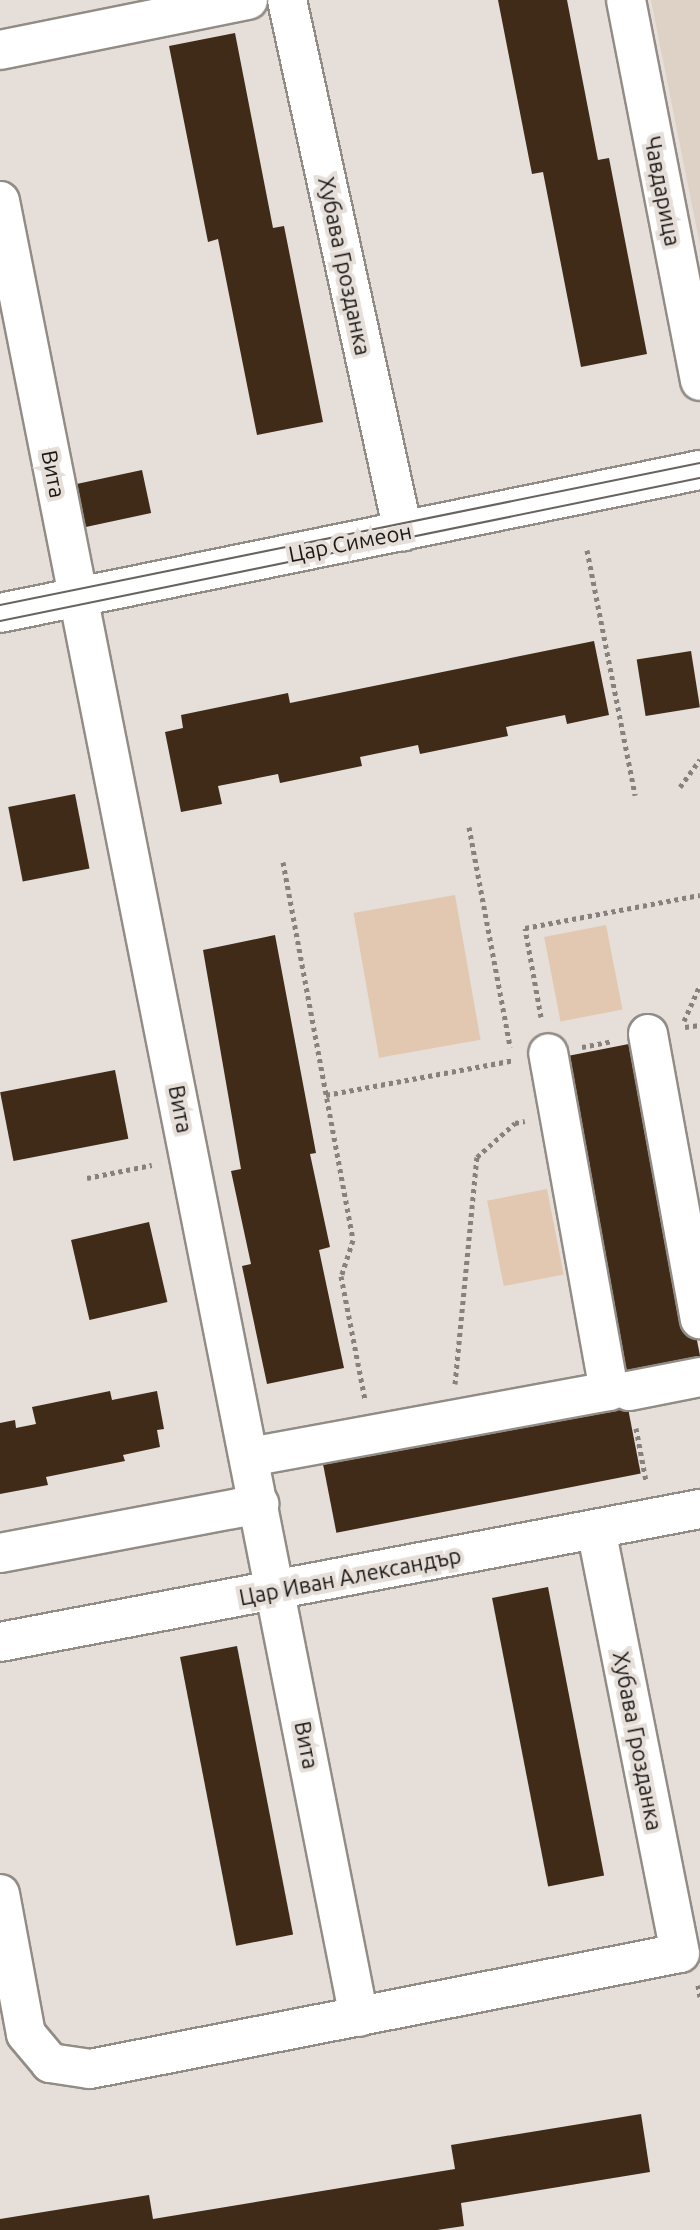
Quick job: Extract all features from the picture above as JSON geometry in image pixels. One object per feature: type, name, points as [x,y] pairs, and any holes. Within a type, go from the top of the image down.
[{"type":"street","points":[[0,50],[248,0]]},
{"type":"street","name":"Хубава Грозданка","points":[[287,0],[403,531]]},
{"type":"street","name":"Чавдарица","points":[[626,0],[700,381]]},
{"type":"street","name":"Вита","points":[[0,201],[277,1589],[359,2017]]},
{"type":"street","name":"Цар Симеон","points":[[0,613],[700,470]]},
{"type":"street","points":[[664,1031],[700,1319]]},
{"type":"street","points":[[250,1457],[452,1417],[609,1391],[560,1115],[530,1057]]},
{"type":"street","points":[[629,1391],[700,1377]]},
{"type":"street","points":[[0,1553],[259,1504]]},
{"type":"street","name":"Цар Иван Александър","points":[[0,1642],[700,1509]]},
{"type":"street","name":"Хубава Грозданка","points":[[359,2017],[680,1953],[596,1529]]},
{"type":"street","points":[[0,1894],[26,2034],[50,2063],[90,2069],[359,2017]]},
{"type":"path","points":[[587,550],[635,795]]},
{"type":"path","points":[[680,787],[700,759]]},
{"type":"path","points":[[469,827],[530,1057]]},
{"type":"path","points":[[283,862],[353,1240],[341,1276],[371,1433]]},
{"type":"path","points":[[530,1057],[525,928],[700,895]]},
{"type":"path","points":[[664,1031],[700,1025]]},
{"type":"path","points":[[326,1095],[530,1057]]},
{"type":"path","points":[[452,1417],[477,1157],[515,1123],[560,1115]]},
{"type":"path","points":[[87,1178],[190,1157]]},
{"type":"path","points":[[629,1391],[653,1518]]},
{"type":"shaded area","points":[[651,0],[700,0],[700,245]]},
{"type":"shaded area","points":[[455,895],[481,1040],[379,1058],[354,913]]},
{"type":"shaded area","points":[[606,925],[622,1009],[561,1021],[544,937]]},
{"type":"shaded area","points":[[547,1189],[564,1274],[504,1286],[487,1201]]},
{"type":"building","points":[[498,0],[567,0],[598,160],[609,158],[647,354],[581,367],[543,172],[532,174]]},
{"type":"building","points":[[235,33],[273,228],[284,226],[323,422],[257,435],[218,239],[208,242],[169,46]]},
{"type":"building","points":[[142,470],[151,513],[85,527],[75,484]]},
{"type":"building","points":[[594,641],[609,715],[567,724],[565,715],[506,727],[508,736],[420,754],[418,745],[360,757],[362,766],[280,783],[278,774],[218,786],[222,804],[181,812],[165,732],[183,728],[181,715],[288,693],[290,703]]},
{"type":"building","points":[[691,651],[700,707],[646,716],[637,660]]},
{"type":"building","points":[[75,794],[90,869],[23,882],[8,807]]},
{"type":"building","points":[[275,935],[316,1153],[310,1154],[330,1247],[319,1250],[344,1368],[267,1384],[242,1266],[251,1264],[231,1171],[241,1169],[203,950]]},
{"type":"building","points":[[639,1042],[700,1356],[700,1369],[626,1384],[562,1057]]},
{"type":"building","points":[[115,1070],[128,1139],[14,1161],[0,1092]]},
{"type":"building","points":[[149,1222],[167,1302],[89,1320],[71,1240]]},
{"type":"building","points":[[110,1391],[112,1400],[157,1391],[164,1429],[157,1430],[160,1447],[123,1455],[125,1461],[46,1477],[48,1485],[0,1494],[0,1423],[15,1420],[16,1428],[36,1424],[32,1407]]},
{"type":"building","points":[[626,1398],[641,1474],[336,1533],[322,1457]]},
{"type":"building","points":[[548,1587],[604,1876],[548,1886],[492,1598]]},
{"type":"building","points":[[237,1646],[293,1935],[236,1946],[180,1657]]},
{"type":"building","points":[[641,2114],[650,2172],[461,2203],[464,2226],[437,2230],[0,2230],[0,2219],[149,2195],[153,2219],[455,2169],[451,2145]]},
{"type":"tram line","points":[[0,605],[700,463]]},
{"type":"tram line","points":[[0,621],[700,478]]}]
